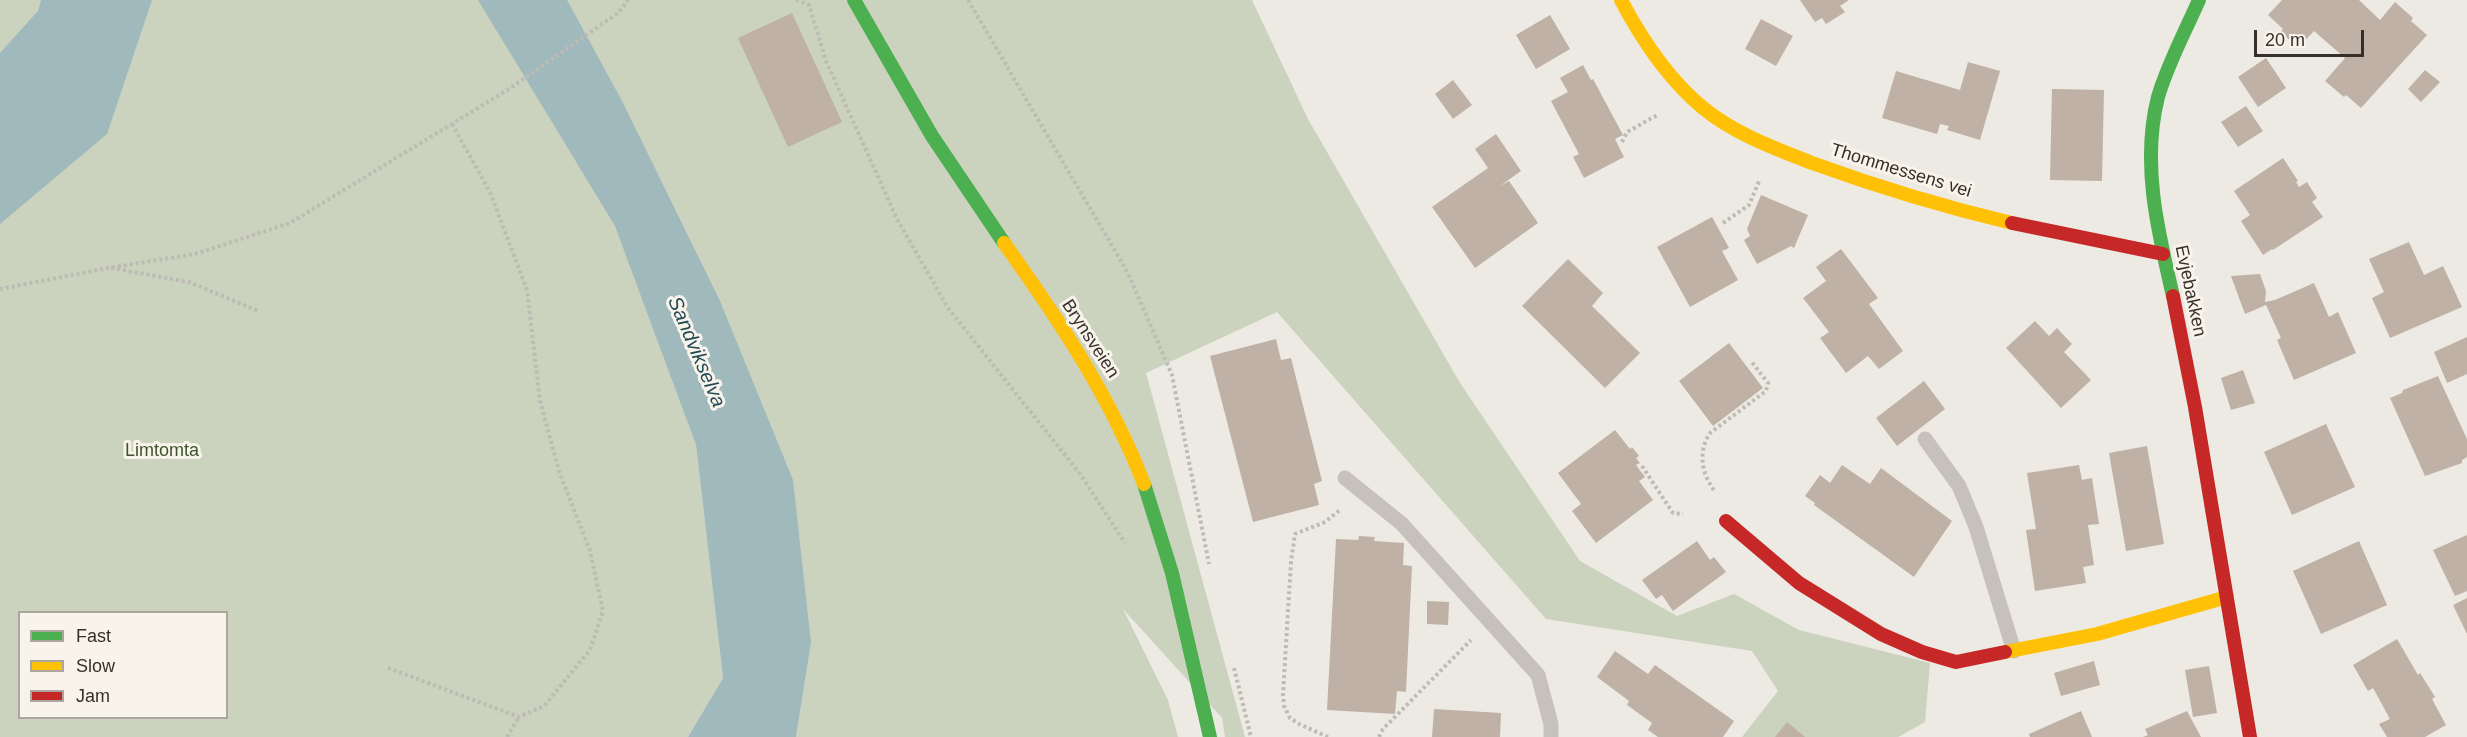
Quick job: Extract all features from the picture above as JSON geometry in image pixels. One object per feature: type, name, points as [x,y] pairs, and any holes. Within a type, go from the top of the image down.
[{"type":"street","name":"Brynsveien","points":[[854,0],[922,122],[1055,317],[1116,417],[1139,470],[1163,542],[1210,737]]},
{"type":"street","name":"Thommessens vei","points":[[1621,0],[1631,19],[1670,74],[1693,97],[1718,119],[1771,148],[1851,179],[1899,193],[2065,235],[2163,254]]},
{"type":"street","name":"Evjebakken","points":[[2199,0],[2161,84],[2152,132],[2153,188],[2163,254],[2186,357],[2250,737]]},
{"type":"street","points":[[1726,521],[1799,583],[1881,634],[1922,652],[1956,662],[2097,634],[2227,597]]},
{"type":"lane","points":[[1925,440],[1959,486],[1976,527],[2014,651]]},
{"type":"lane","points":[[1345,478],[1402,524],[1538,675],[1551,724],[1551,737]]},
{"type":"path","points":[[0,289],[195,254],[290,223],[509,89],[618,13],[628,0]]},
{"type":"path","points":[[796,0],[810,5],[826,60],[897,219],[948,308],[1081,475],[1130,552]]},
{"type":"path","points":[[968,0],[1122,263],[1137,293],[1172,375],[1210,565]]},
{"type":"path","points":[[1622,142],[1627,132],[1664,111]]},
{"type":"path","points":[[452,124],[490,192],[527,290],[540,401],[559,471],[590,550],[603,611],[590,650],[544,706],[519,717],[507,737]]},
{"type":"path","points":[[1723,223],[1749,205],[1762,174]]},
{"type":"path","points":[[108,268],[189,282],[258,311]]},
{"type":"path","points":[[1726,521],[1716,492],[1706,478],[1703,449],[1710,433],[1766,391],[1768,383],[1751,361]]},
{"type":"path","points":[[1642,466],[1673,513],[1683,514]]},
{"type":"path","points":[[1328,737],[1290,718],[1284,706],[1293,542],[1295,534],[1325,522],[1362,491]]},
{"type":"path","points":[[1379,737],[1383,729],[1490,621]]},
{"type":"path","points":[[1233,665],[1251,737]]},
{"type":"path","points":[[388,668],[519,717]]},
{"type":"green space","name":"Limtomta","points":[[0,0],[1252,0],[1308,119],[1460,383],[1580,561],[1677,616],[1734,594],[1799,630],[1930,663],[1925,722],[1898,737],[1742,737],[1778,691],[1752,651],[1546,619],[1277,312],[1146,373],[1245,737],[1225,737],[1222,718],[1123,609],[1168,700],[1178,737],[796,737],[811,643],[619,234],[696,445],[723,678],[688,737],[0,737]]},
{"type":"water","points":[[41,0],[152,0],[107,134],[0,224],[0,53],[38,11]]},
{"type":"water","name":"Sandvikselva","points":[[478,0],[567,0],[622,101],[720,301],[793,480],[811,643],[796,737],[688,737],[723,678],[696,445],[615,226]]},
{"type":"building","points":[[1800,0],[1849,0],[1840,6],[1845,12],[1826,24],[1822,18],[1815,22]]},
{"type":"building","points":[[2282,0],[2359,0],[2380,20],[2395,2],[2427,35],[2361,108],[2325,81],[2345,58],[2314,31],[2298,48],[2281,32],[2283,29],[2268,15]]},
{"type":"building","points":[[792,13],[842,122],[788,147],[738,38]]},
{"type":"building","points":[[1550,15],[1570,49],[1536,69],[1516,35]]},
{"type":"building","points":[[1761,19],[1793,36],[1776,66],[1745,49]]},
{"type":"building","points":[[2266,58],[2286,88],[2258,107],[2238,77]]},
{"type":"building","points":[[1968,62],[2000,71],[1980,140],[1947,130],[1949,126],[1940,124],[1937,134],[1882,118],[1896,71],[1960,90]]},
{"type":"building","points":[[1583,65],[1623,135],[1615,139],[1624,157],[1584,178],[1573,157],[1579,154],[1551,101],[1568,92],[1560,78]]},
{"type":"building","points":[[2425,70],[2440,82],[2421,102],[2408,89]]},
{"type":"building","points":[[1453,80],[1472,105],[1453,119],[1435,94]]},
{"type":"building","points":[[2052,89],[2104,90],[2102,181],[2050,180]]},
{"type":"building","points":[[2246,106],[2263,131],[2238,147],[2221,122]]},
{"type":"building","points":[[1496,134],[1521,171],[1500,186],[1509,181],[1538,223],[1475,268],[1432,207],[1488,168],[1475,149]]},
{"type":"building","points":[[2283,158],[2298,181],[2296,182],[2299,187],[2307,182],[2317,198],[2312,202],[2323,217],[2263,255],[2241,221],[2250,215],[2234,191]]},
{"type":"building","points":[[1761,195],[1808,215],[1794,248],[1791,246],[1757,264],[1744,240],[1750,236],[1747,229]]},
{"type":"building","points":[[1712,217],[1729,248],[1722,251],[1738,280],[1690,307],[1657,247]]},
{"type":"building","points":[[2409,242],[2424,275],[2443,266],[2462,307],[2390,338],[2372,298],[2384,292],[2369,259]]},
{"type":"building","points":[[1841,249],[1878,298],[1869,304],[1903,351],[1879,369],[1868,356],[1846,373],[1820,338],[1829,332],[1803,298],[1826,281],[1816,267]]},
{"type":"building","points":[[1568,259],[1603,293],[1592,306],[1640,353],[1605,388],[1522,306]]},
{"type":"building","points":[[2260,274],[2266,291],[2265,302],[2314,283],[2329,317],[2338,312],[2356,353],[2294,380],[2277,340],[2281,338],[2266,305],[2245,314],[2231,276]]},
{"type":"building","points":[[2035,321],[2049,336],[2057,328],[2072,344],[2064,352],[2091,380],[2061,408],[2006,348]]},
{"type":"building","points":[[2467,337],[2467,374],[2447,383],[2434,352]]},
{"type":"building","points":[[1276,339],[1281,360],[1291,358],[1322,481],[1314,484],[1319,505],[1253,522],[1210,356]]},
{"type":"building","points":[[1729,343],[1763,388],[1713,426],[1679,381]]},
{"type":"building","points":[[2243,370],[2255,403],[2231,410],[2221,378]]},
{"type":"building","points":[[2438,376],[2467,439],[2467,457],[2462,460],[2462,463],[2425,476],[2390,398],[2402,393],[2403,390]]},
{"type":"building","points":[[1924,381],[1945,409],[1897,446],[1876,418]]},
{"type":"building","points":[[2326,424],[2355,487],[2292,515],[2264,452]]},
{"type":"building","points":[[1615,430],[1630,449],[1632,447],[1639,456],[1636,458],[1640,463],[1636,465],[1645,477],[1639,481],[1653,500],[1596,543],[1572,511],[1581,504],[1558,473]]},
{"type":"building","points":[[2147,446],[2164,544],[2126,551],[2109,453]]},
{"type":"building","points":[[1842,465],[1870,484],[1881,468],[1952,521],[1914,577],[1814,505],[1815,503],[1805,496],[1820,475],[1830,483]]},
{"type":"building","points":[[2079,465],[2082,480],[2092,478],[2099,524],[2088,525],[2094,565],[2083,567],[2086,583],[2035,591],[2026,530],[2036,529],[2027,473]]},
{"type":"building","points":[[2467,535],[2467,591],[2455,596],[2433,550]]},
{"type":"building","points":[[1359,536],[1375,537],[1374,541],[1404,543],[1403,565],[1412,566],[1406,692],[1397,691],[1395,714],[1327,710],[1336,539],[1358,540]]},
{"type":"building","points":[[1697,541],[1710,560],[1714,557],[1726,572],[1673,611],[1662,595],[1656,599],[1642,580]]},
{"type":"building","points":[[2359,541],[2387,605],[2321,634],[2293,571]]},
{"type":"building","points":[[2467,598],[2467,634],[2453,605]]},
{"type":"building","points":[[1427,601],[1449,602],[1448,625],[1427,624]]},
{"type":"building","points":[[2397,639],[2418,675],[2420,673],[2435,697],[2432,699],[2446,725],[2425,737],[2387,737],[2379,724],[2390,719],[2373,688],[2368,691],[2353,665]]},
{"type":"building","points":[[1615,651],[1648,674],[1655,665],[1734,721],[1723,737],[1658,737],[1648,730],[1652,723],[1627,705],[1629,701],[1597,677]]},
{"type":"building","points":[[2094,661],[2100,685],[2061,696],[2054,673]]},
{"type":"building","points":[[2209,666],[2217,713],[2193,717],[2185,670]]},
{"type":"building","points":[[1434,709],[1501,713],[1500,737],[1432,737]]},
{"type":"building","points":[[2081,711],[2092,737],[2030,737],[2029,734]]},
{"type":"building","points":[[2187,711],[2201,737],[2143,737],[2148,735],[2145,729]]},
{"type":"building","points":[[1787,722],[1805,737],[1775,737]]},
{"type":"traffic: fast","points":[[854,0],[932,136],[1004,243]]},
{"type":"traffic: fast","points":[[2173,296],[2157,222],[2151,172],[2153,122],[2158,97],[2167,72],[2199,0]]},
{"type":"traffic: fast","points":[[1144,484],[1172,573],[1210,737]]},
{"type":"traffic: slow","points":[[1621,0],[1647,44],[1678,85],[1703,108],[1742,133],[1837,172],[1936,203],[2012,223]]},
{"type":"traffic: slow","points":[[1004,243],[1082,359],[1116,420],[1144,484]]},
{"type":"traffic: slow","points":[[2005,652],[2097,634],[2227,597]]},
{"type":"traffic: jam","points":[[2012,223],[2163,254]]},
{"type":"traffic: jam","points":[[2173,296],[2195,407],[2250,737]]},
{"type":"traffic: jam","points":[[1726,521],[1799,583],[1881,634],[1922,652],[1956,662],[2005,652]]}]
